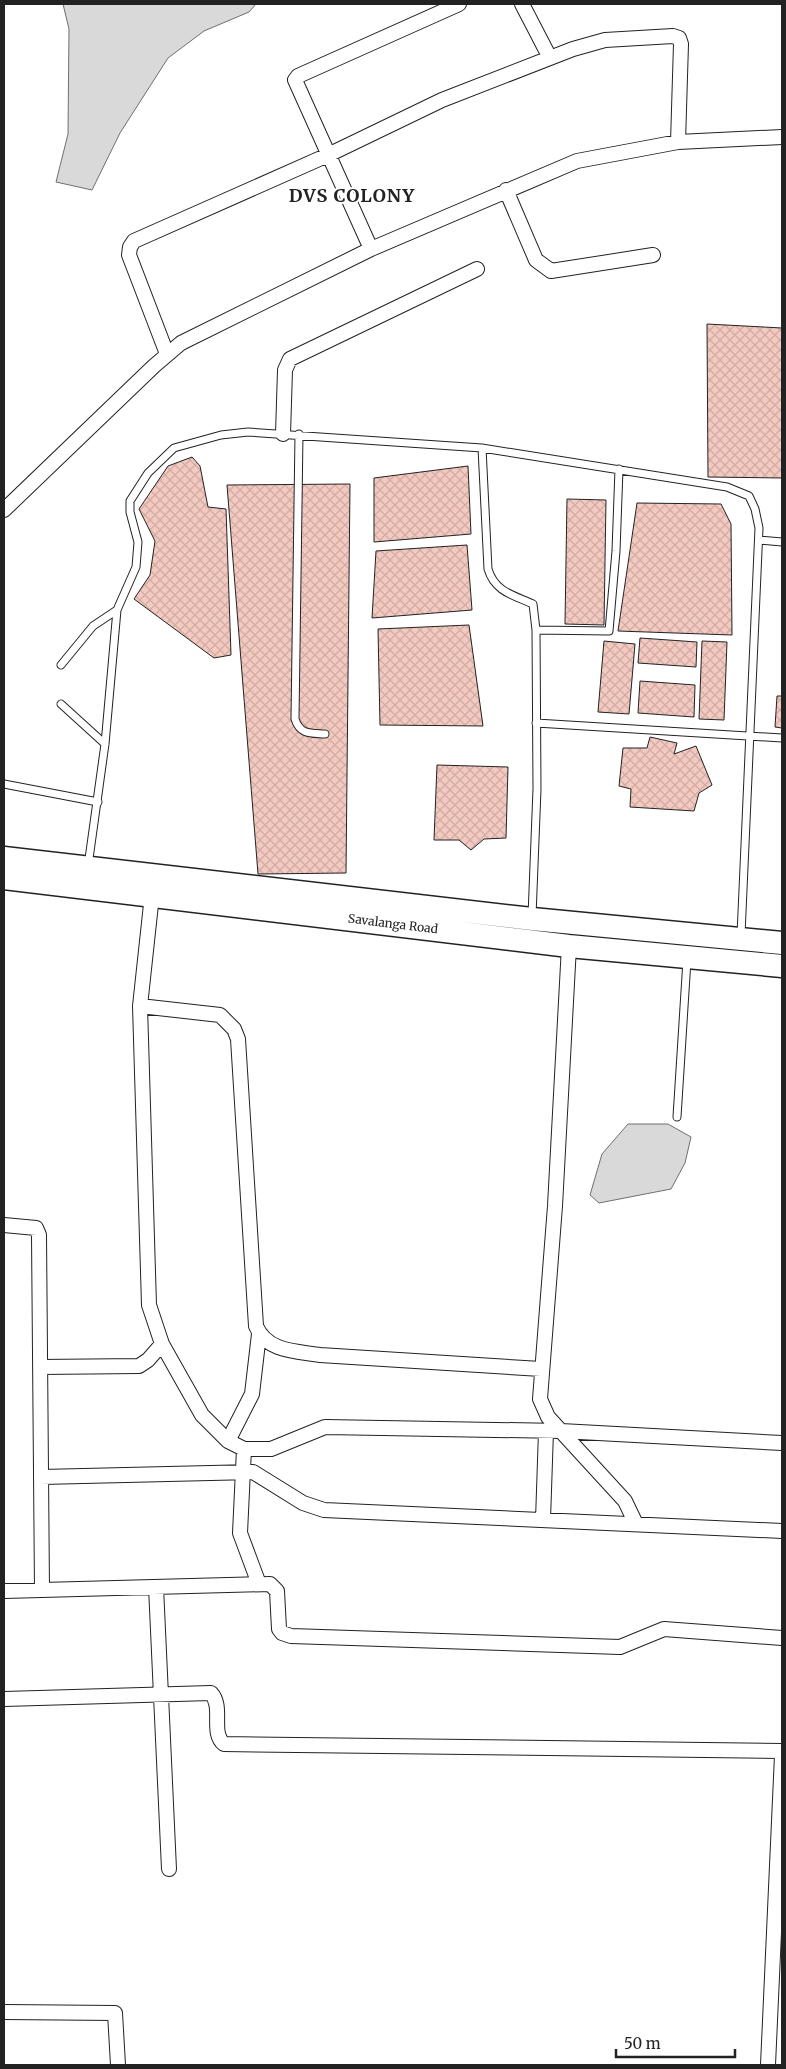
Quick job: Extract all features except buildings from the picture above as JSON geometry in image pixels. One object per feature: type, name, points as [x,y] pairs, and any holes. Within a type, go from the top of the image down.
[{"type":"main road","name":"Savalanga Road","points":[[4,858],[152,894],[569,946],[687,955],[782,944]]},
{"type":"main road","name":"Savalanga Road","points":[[4,878],[87,879],[532,919],[739,950],[782,966]]},
{"type":"street","points":[[372,249],[296,85],[298,76],[459,4]]},
{"type":"street","points":[[522,4],[550,58]]},
{"type":"street","points":[[167,354],[129,255],[130,247],[134,241],[328,155],[442,100],[550,58],[605,40],[663,35],[679,38],[681,44],[678,142]]},
{"type":"street","points":[[4,510],[167,354],[182,343],[372,249],[577,161],[678,142],[782,136]]},
{"type":"street","points":[[506,190],[536,260],[551,271],[653,255]]},
{"type":"street","points":[[283,434],[285,370],[290,359],[477,269]]},
{"type":"street","points":[[152,894],[140,1006],[149,1305],[162,1344],[202,1415],[228,1441],[244,1449],[271,1449],[325,1427],[546,1430],[782,1444]]},
{"type":"street","points":[[569,946],[556,1206],[540,1399],[548,1417],[625,1501],[636,1524]]},
{"type":"street","points":[[140,1006],[220,1015],[234,1030],[238,1039],[256,1326],[259,1334],[252,1394],[228,1441]]},
{"type":"street","points":[[4,1225],[36,1228],[38,1231],[42,1590]]},
{"type":"street","points":[[259,1334],[274,1347],[320,1355],[541,1369]]},
{"type":"street","points":[[40,1367],[139,1366],[148,1360],[162,1344]]},
{"type":"street","points":[[544,1520],[546,1430]]},
{"type":"street","points":[[244,1449],[245,1472],[240,1533],[259,1584]]},
{"type":"street","points":[[41,1476],[245,1472],[260,1474],[303,1503],[324,1510],[782,1531]]},
{"type":"street","points":[[4,1591],[270,1584],[277,1591],[279,1629],[282,1633],[291,1636],[620,1647],[664,1629],[782,1638]]},
{"type":"street","points":[[156,1587],[169,1868]]},
{"type":"street","points":[[4,1699],[211,1693],[218,1703],[218,1737],[224,1744],[782,1753],[781,1827],[768,2065]]},
{"type":"street","points":[[4,2012],[115,2013],[118,2065]]},
{"type":"lane","points":[[87,879],[106,744],[117,610],[136,566],[138,542],[130,500],[148,473],[174,448],[221,435],[248,432],[300,434],[482,448],[727,487],[749,496],[755,509],[759,528],[759,540],[739,950]]},
{"type":"lane","points":[[300,434],[295,720],[297,727],[304,733],[325,734]]},
{"type":"lane","points":[[482,448],[488,569],[492,581],[501,590],[533,604],[536,630],[537,789],[532,919]]},
{"type":"lane","points":[[536,630],[608,631],[616,551],[619,469]]},
{"type":"lane","points":[[759,540],[782,542]]},
{"type":"lane","points":[[61,665],[93,626],[117,610]]},
{"type":"lane","points":[[61,704],[106,744]]},
{"type":"lane","points":[[536,723],[782,738]]},
{"type":"lane","points":[[4,784],[98,802]]},
{"type":"lane","points":[[677,1117],[687,955]]},
{"type":"shaded area","points":[[63,4],[256,4],[249,12],[204,31],[168,58],[120,133],[92,190],[56,182],[68,134],[69,29]]},
{"type":"shaded area","points":[[628,1124],[668,1124],[691,1137],[685,1163],[671,1189],[599,1203],[590,1195],[602,1154]]},
{"type":"district","name":"DVS COLONY","points":[[352,196]]}]
